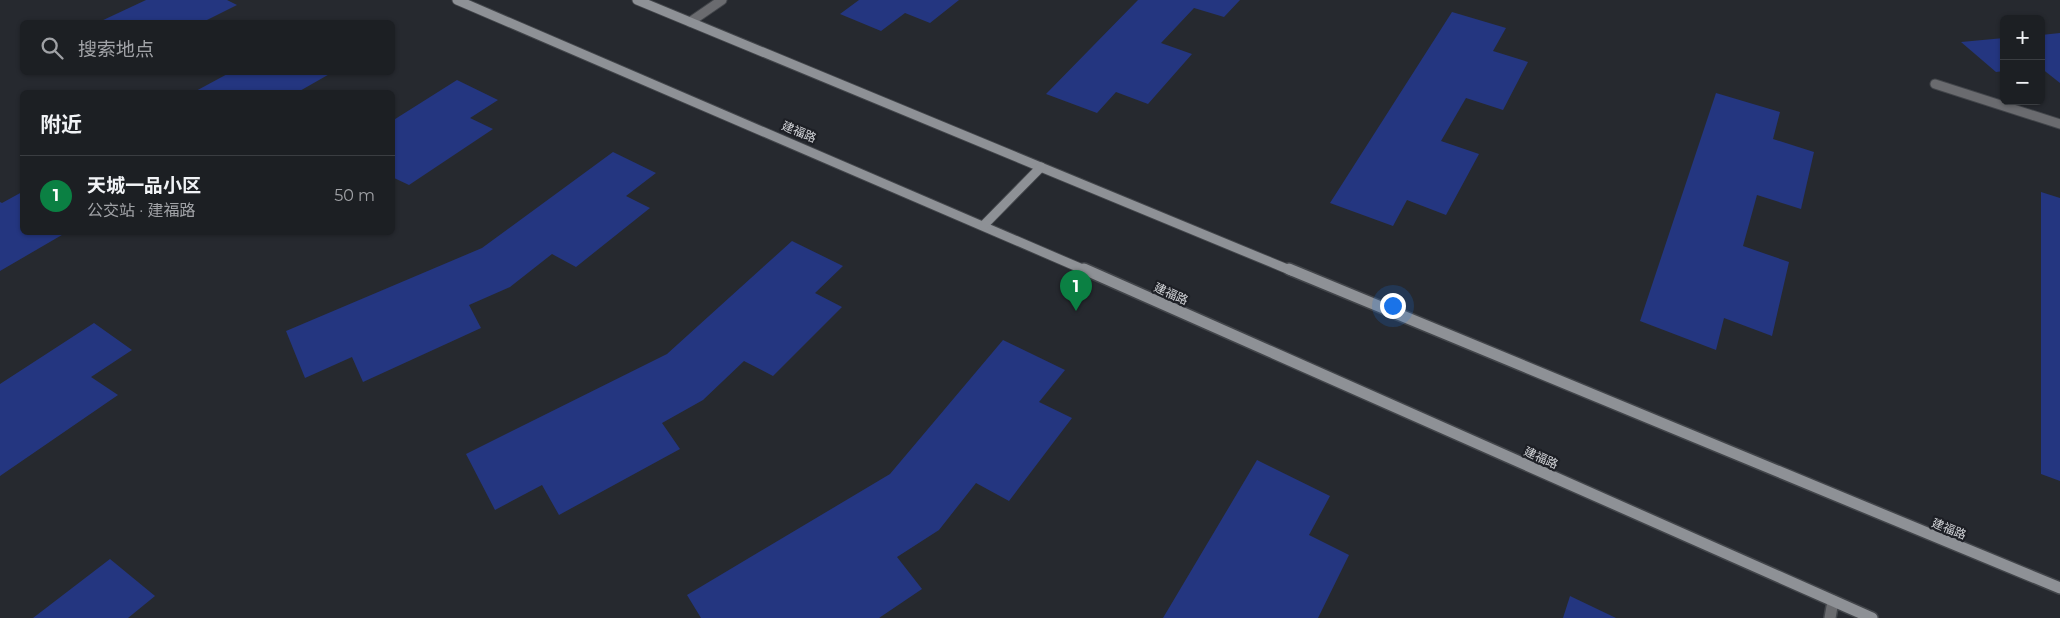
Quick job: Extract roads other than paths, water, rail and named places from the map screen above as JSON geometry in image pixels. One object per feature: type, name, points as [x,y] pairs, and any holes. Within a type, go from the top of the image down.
[{"type":"main road","name":"建福路","points":[[456,0],[984,225],[1872,618]]},
{"type":"main road","name":"建福路","points":[[637,0],[2060,588]]},
{"type":"main road","points":[[984,225],[1040,167]]},
{"type":"lane","points":[[690,22],[722,0]]},
{"type":"lane","points":[[1935,84],[2060,124]]},
{"type":"lane","points":[[1830,618],[1833,601]]},
{"type":"place","name":"天城一品小区","points":[[1076,311]]}]
